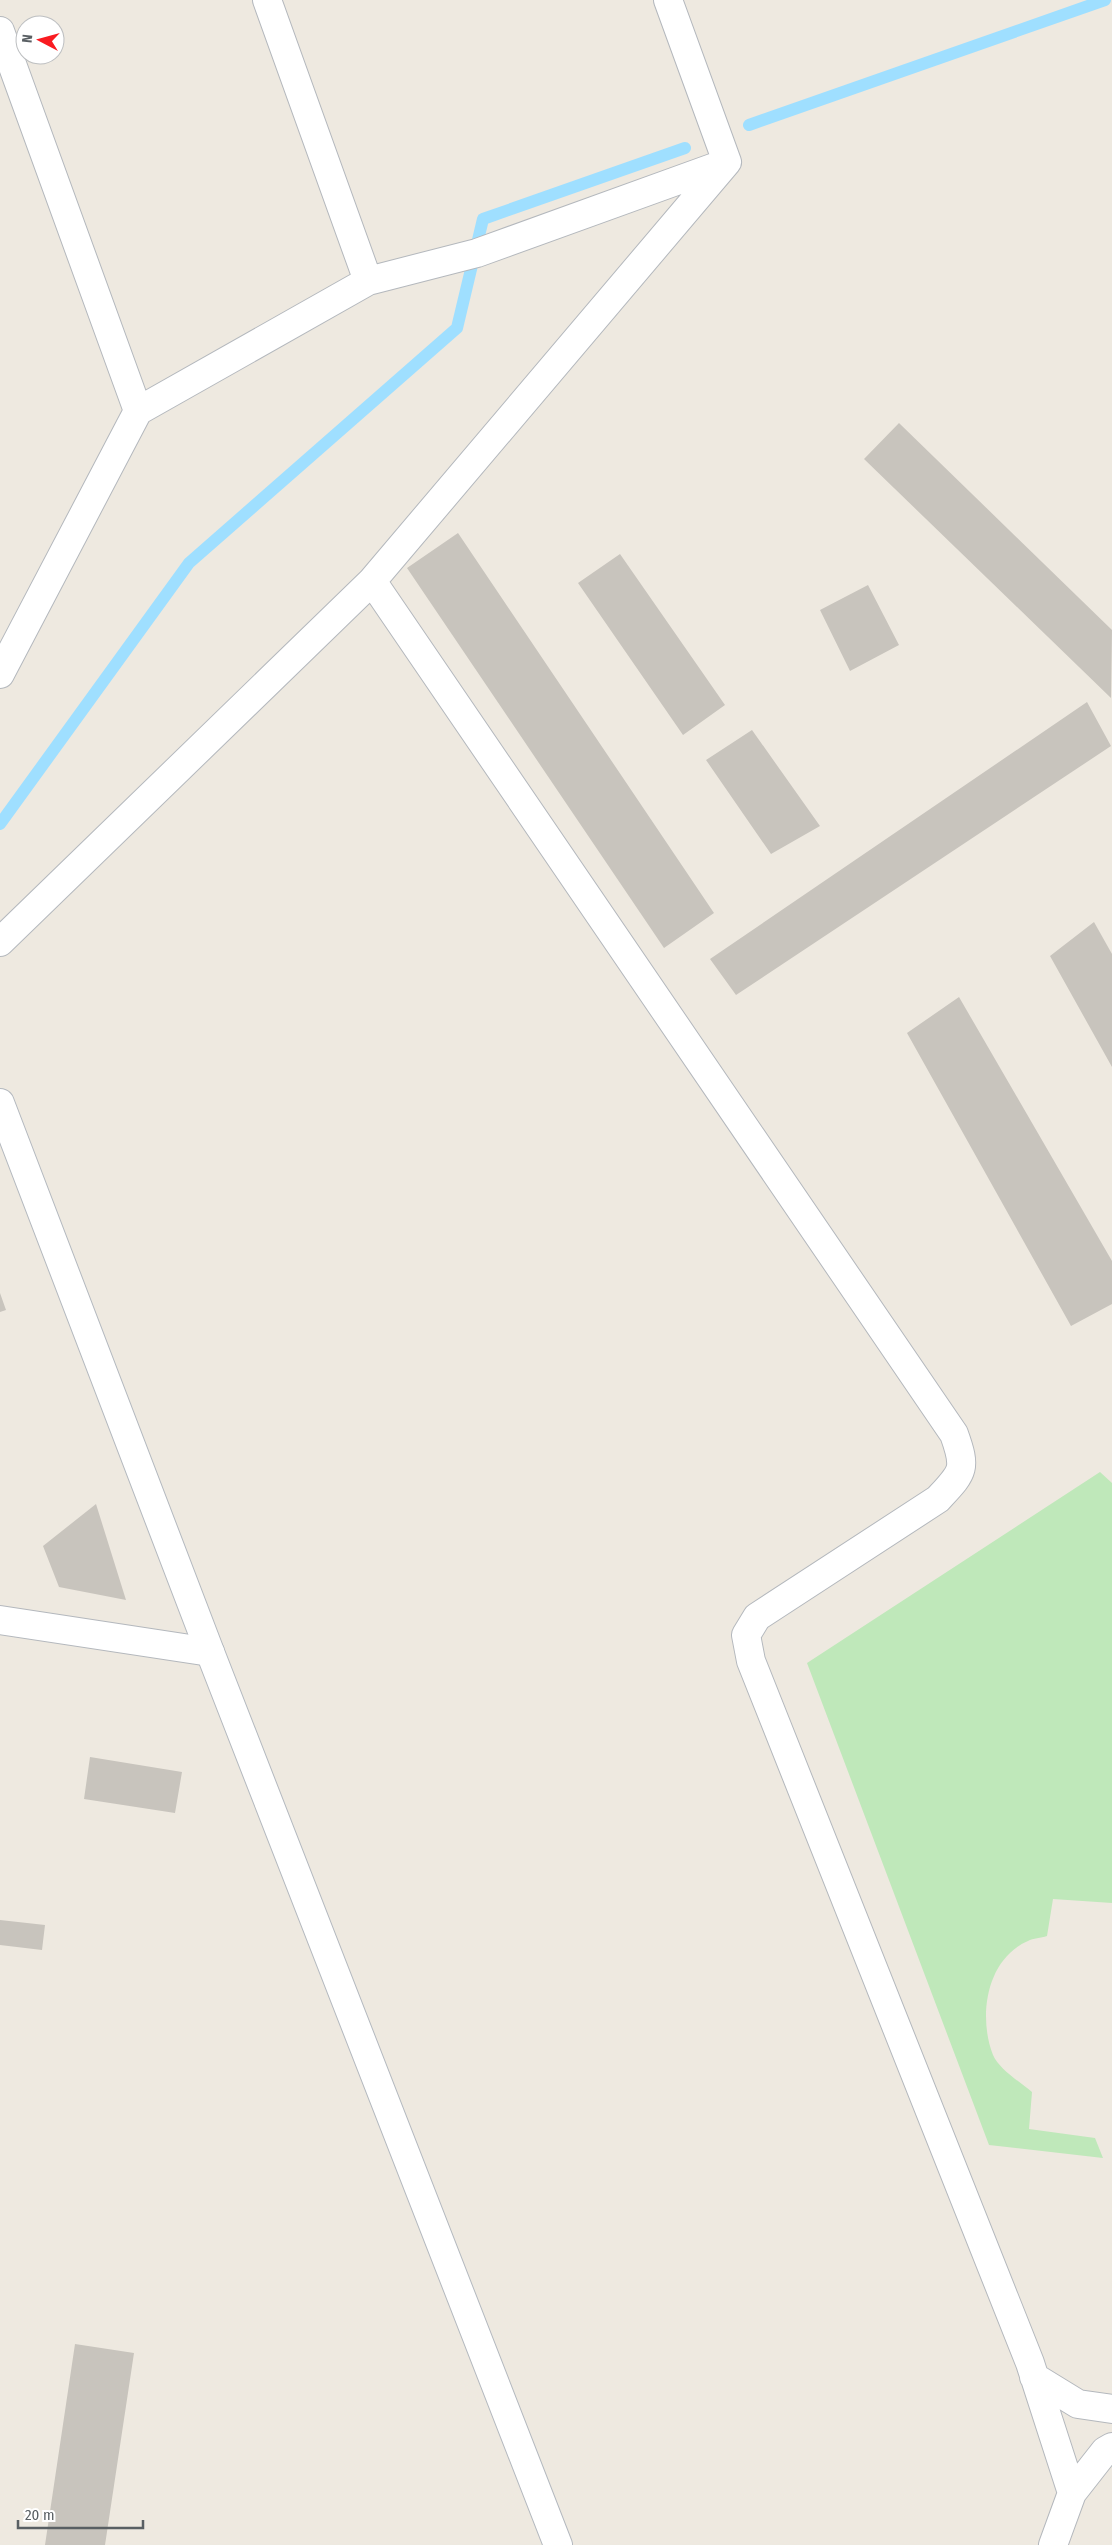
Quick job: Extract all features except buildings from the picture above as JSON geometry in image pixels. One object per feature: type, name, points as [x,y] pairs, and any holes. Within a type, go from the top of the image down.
[{"type":"street","points":[[267,0],[368,281]]},
{"type":"street","points":[[668,0],[727,162]]},
{"type":"street","points":[[0,31],[138,411]]},
{"type":"street","points":[[0,674],[138,411],[368,281],[477,253],[727,162]]},
{"type":"street","points":[[0,942],[372,580],[727,162]]},
{"type":"street","points":[[372,580],[954,1434],[963,1458],[960,1476],[938,1499],[757,1617],[746,1635],[751,1661],[1034,2377],[1072,2493]]},
{"type":"street","points":[[0,1103],[210,1652],[558,2545]]},
{"type":"street","points":[[0,1620],[210,1652]]},
{"type":"street","points":[[1034,2377],[1078,2404],[1112,2409]]},
{"type":"street","points":[[1053,2545],[1072,2493],[1105,2451],[1112,2447]]},
{"type":"green space","points":[[1100,1472],[1112,1483],[1112,1903],[1053,1899],[1047,1936],[1030,1940],[1014,1950],[1003,1961],[995,1975],[989,1990],[986,2024],[988,2040],[996,2060],[1032,2092],[1029,2129],[1095,2138],[1103,2158],[989,2145],[807,1663]]},
{"type":"waterway","points":[[749,125],[1105,0]]},
{"type":"waterway","points":[[0,824],[189,563],[457,328],[483,219],[685,148]]}]
